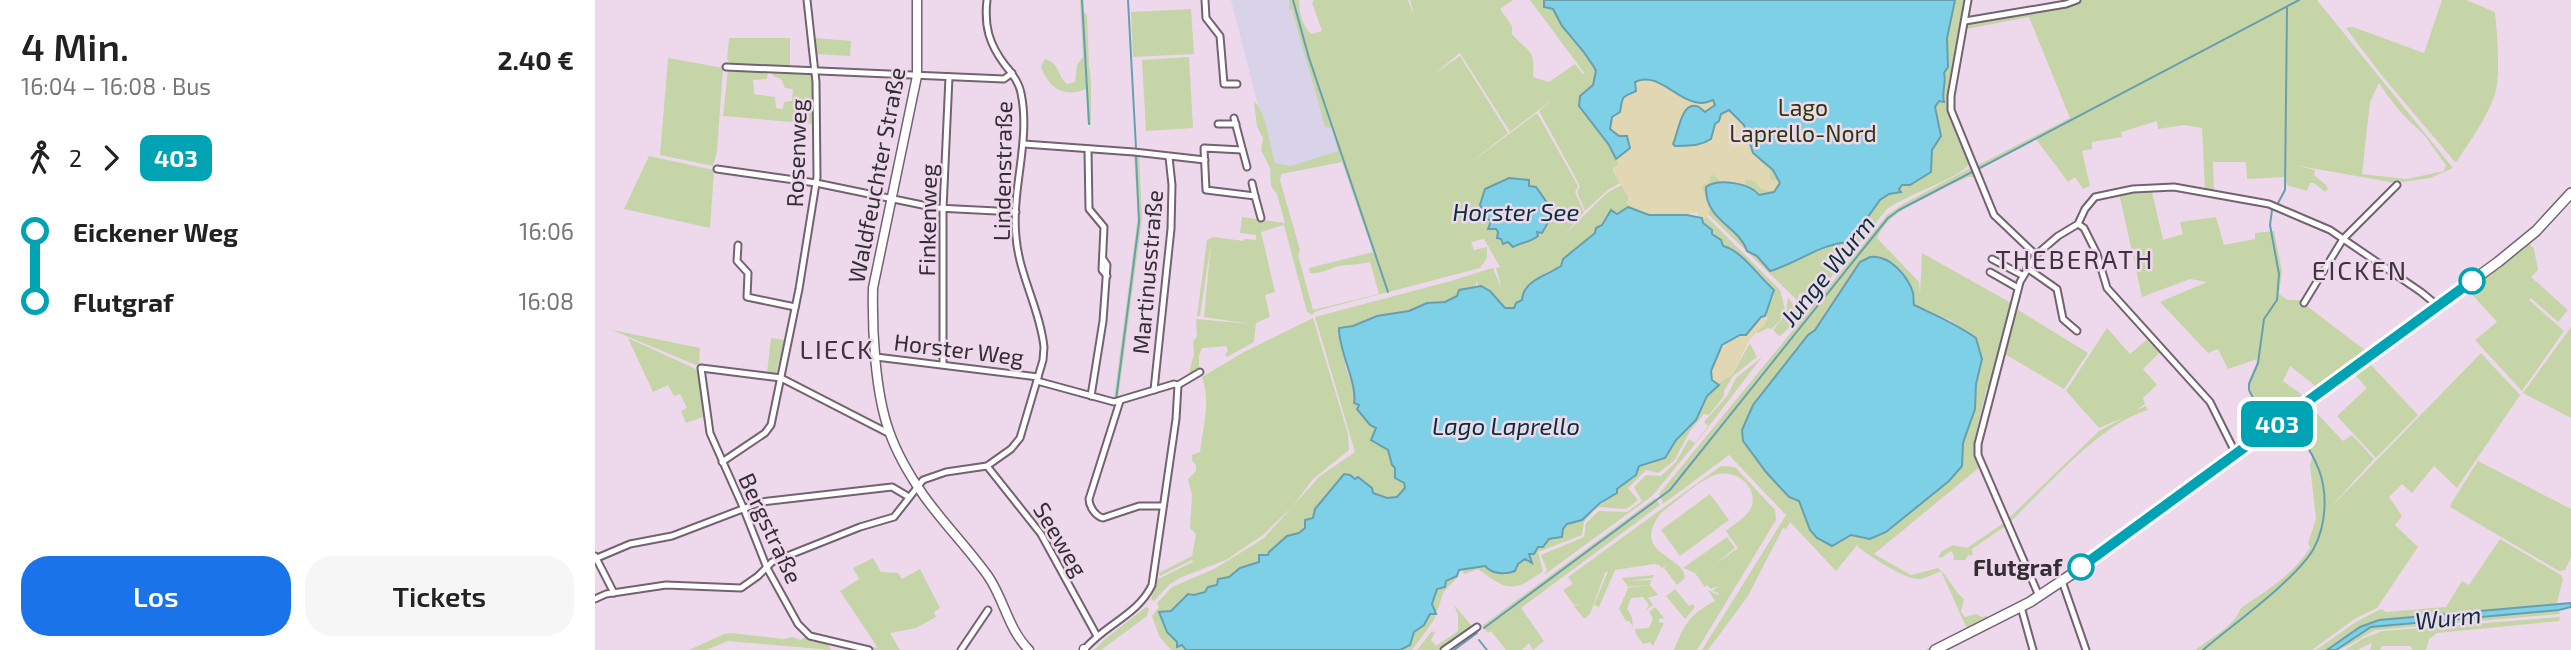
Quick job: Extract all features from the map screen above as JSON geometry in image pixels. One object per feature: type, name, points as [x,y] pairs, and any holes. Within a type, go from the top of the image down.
[{"type":"main road","points":[[1935,650],[2021,607],[2062,581],[2511,253],[2547,220],[2571,193]]},
{"type":"street","name":"Rosenweg","points":[[722,462],[767,431],[774,413],[795,307],[816,183],[818,150],[815,69],[807,0]]},
{"type":"street","name":"Waldfeuchter Straße","points":[[917,0],[917,76],[873,288],[876,357],[883,409],[890,434],[918,486],[989,577],[1015,632],[1029,650]]},
{"type":"street","name":"Lindenstraße","points":[[918,486],[933,475],[987,466],[1011,449],[1020,438],[1043,360],[1043,339],[1021,267],[1016,240],[1016,212],[1025,132],[1021,91],[990,41],[985,21],[986,0]]},
{"type":"street","points":[[1205,0],[1206,18],[1220,36],[1224,84],[1237,84]]},
{"type":"street","points":[[1968,0],[1950,102],[1953,115],[1997,219],[2036,255]]},
{"type":"street","points":[[1965,20],[2077,0]]},
{"type":"street","points":[[726,67],[1004,79],[1011,73]]},
{"type":"street","name":"Finkenweg","points":[[943,364],[943,209],[949,77]]},
{"type":"street","points":[[1218,124],[1235,121],[1247,167]]},
{"type":"street","name":"Martinusstraße","points":[[1024,144],[1205,160]]},
{"type":"street","points":[[1242,150],[1204,148],[1206,190],[1255,195]]},
{"type":"street","points":[[1088,149],[1089,209],[1104,227],[1102,270],[1107,275],[1091,396]]},
{"type":"street","name":"Martinusstraße","points":[[1154,390],[1173,198],[1169,157]]},
{"type":"street","points":[[717,169],[816,183],[943,209],[1016,212]]},
{"type":"street","points":[[1252,184],[1261,218]]},
{"type":"street","points":[[2304,303],[2343,239],[2397,185]]},
{"type":"street","points":[[2039,596],[1978,455],[1978,444],[2022,275],[2036,255],[2058,236],[2078,224],[2095,197],[2145,187],[2174,187],[2276,206],[2330,230],[2438,306]]},
{"type":"street","points":[[2078,224],[2084,228],[2097,254],[2107,288],[2210,402],[2236,454]]},
{"type":"street","points":[[738,245],[737,261],[748,273],[745,299],[795,307]]},
{"type":"street","points":[[1992,259],[2022,275]]},
{"type":"street","points":[[2027,268],[2056,288],[2063,319],[2077,331]]},
{"type":"street","points":[[1990,272],[2018,288]]},
{"type":"street","name":"Horster Weg","points":[[876,357],[943,364],[1037,379],[1091,396],[1120,401],[1178,385],[1200,372]]},
{"type":"street","name":"Bergstraße","points":[[781,378],[701,368],[710,433],[767,568],[798,624],[810,636],[869,650]]},
{"type":"street","points":[[781,378],[890,434]]},
{"type":"street","points":[[1084,650],[1097,636],[1138,606],[1153,580],[1178,385]]},
{"type":"street","points":[[1120,401],[1090,503],[1097,515],[1103,518],[1139,506],[1163,506]]},
{"type":"street","name":"Seeweg","points":[[987,466],[1037,527],[1097,636]]},
{"type":"street","points":[[595,599],[614,593],[666,585],[741,587],[772,562],[828,538],[894,517],[918,486]]},
{"type":"street","points":[[614,593],[596,557],[630,544],[663,539],[743,507],[761,502],[892,487],[909,497]]},
{"type":"street","points":[[2062,581],[2086,650]]},
{"type":"street","points":[[2021,607],[2033,650]]},
{"type":"street","points":[[961,650],[988,610]]},
{"type":"street","points":[[1444,650],[1478,626]]},
{"type":"shaded area","points":[[1231,0],[1294,0],[1340,156],[1275,172]]},
{"type":"green space","points":[[1080,0],[1083,0],[1084,12],[1087,15],[1091,125],[1088,125],[1086,89],[1078,92],[1059,90],[1048,81],[1041,67],[1045,59],[1050,61],[1067,84],[1075,82],[1077,65],[1083,57]]},
{"type":"green space","points":[[1289,0],[1299,0],[1305,27],[1311,34],[1322,31],[1312,3],[1314,0],[1408,0],[1414,16],[1410,0],[1513,0],[1500,9],[1512,26],[1512,34],[1532,55],[1533,77],[1549,82],[1575,64],[1585,74],[1530,0],[1967,0],[1947,110],[1970,163],[1955,175],[1887,209],[1810,303],[1800,293],[1797,300],[1708,214],[1617,166],[1613,170],[1620,183],[1608,190],[1585,211],[1577,192],[1580,186],[1539,111],[1553,99],[1510,132],[1460,53],[1434,74],[1460,56],[1508,133],[1469,164],[1537,113],[1578,186],[1575,192],[1584,212],[1564,235],[1607,193],[1621,185],[1632,207],[1606,216],[1595,233],[1563,259],[1561,266],[1547,272],[1525,288],[1522,300],[1514,308],[1504,307],[1490,291],[1476,281],[1476,286],[1459,290],[1457,296],[1445,302],[1428,303],[1409,311],[1377,316],[1353,326],[1339,328],[1346,368],[1360,407],[1357,409],[1370,425],[1376,428],[1373,443],[1387,450],[1395,468],[1394,473],[1405,484],[1405,488],[1398,496],[1387,498],[1373,493],[1372,488],[1353,477],[1339,479],[1313,518],[1305,520],[1305,528],[1299,533],[1287,536],[1269,555],[1262,555],[1259,562],[1240,568],[1229,577],[1218,579],[1217,585],[1205,592],[1194,595],[1190,593],[1171,611],[1159,612],[1175,641],[1186,650],[1171,650],[1159,636],[1152,616],[1159,607],[1157,603],[1172,587],[1216,568],[1264,538],[1320,476],[1355,452],[1315,317],[1493,268],[1502,290],[1496,268],[1500,267],[1484,239],[1471,242],[1474,250],[1487,247],[1487,258],[1480,268],[1316,311],[1312,315],[1307,312],[1284,225],[1261,232],[1275,292],[1265,295],[1270,317],[1256,323],[1254,342],[1227,357],[1226,346],[1202,348],[1199,370],[1192,375],[1189,373],[1194,354],[1193,342],[1197,336],[1196,319],[1251,324],[1204,317],[1211,243],[1200,316],[1197,316],[1207,240],[1213,237],[1256,240],[1256,235],[1240,233],[1242,217],[1285,223],[1277,194],[1271,186],[1270,168],[1261,150],[1263,138],[1257,127],[1254,102],[1265,120],[1275,163],[1291,166],[1338,151],[1332,128],[1325,127],[1292,9],[1289,10]],"holes":[[[1342,162],[1373,252],[1309,268],[1310,273],[1370,262],[1379,294],[1313,310],[1298,255],[1300,250],[1280,180],[1281,174]],[[1511,178],[1536,187],[1548,205],[1546,214],[1550,218],[1541,231],[1536,232],[1535,238],[1513,247],[1511,242],[1501,242],[1497,237],[1497,230],[1490,230],[1491,221],[1486,218],[1480,204],[1496,184]]]},
{"type":"green space","points":[[2080,0],[2317,0],[2453,168],[2430,178],[2396,183],[2294,165],[2315,170],[2314,175],[2328,189],[2325,192],[2314,183],[2310,183],[2307,191],[2287,185],[2285,177],[2247,179],[2246,162],[2213,162],[2214,193],[2205,191],[2202,128],[2184,125],[2158,129],[2157,121],[2121,132],[2122,137],[2092,142],[2092,149],[2082,151],[2090,186],[2083,189],[2075,177],[2068,182],[2036,139],[1979,169],[1976,166],[2070,118],[2029,17],[1967,29],[1964,38],[1965,27],[1969,23],[2067,6]],"holes":[[[2379,83],[2446,165],[2444,171],[2407,179],[2362,174],[2370,102]]]},
{"type":"green space","points":[[2442,0],[2466,0],[2495,12],[2497,31],[2495,94],[2478,129],[2455,162],[2383,77],[2346,28],[2353,27],[2424,53]]},
{"type":"green space","points":[[1191,9],[1194,54],[1133,57],[1131,12]]},
{"type":"green space","points":[[729,38],[790,38],[790,66],[731,65],[727,59]]},
{"type":"green space","points":[[815,38],[851,41],[850,56],[816,54]]},
{"type":"green space","points":[[1189,57],[1193,128],[1146,131],[1142,60]]},
{"type":"green space","points":[[668,58],[723,68],[717,151],[713,166],[660,155]]},
{"type":"green space","points":[[728,70],[768,71],[767,79],[753,80],[754,94],[775,97],[776,108],[783,109],[784,102],[792,101],[793,89],[785,88],[781,79],[773,76],[772,70],[812,71],[815,124],[723,116]]},
{"type":"green space","points":[[1134,155],[1139,155],[1142,219],[1118,399],[1114,399],[1138,216]]},
{"type":"green space","points":[[649,156],[714,170],[710,228],[624,209]]},
{"type":"green space","points":[[1972,167],[1974,170],[1892,214],[1819,302],[1892,215],[1907,207],[1892,218],[1877,238],[1919,282],[1920,295],[1922,253],[2013,304],[1994,381],[1990,379],[1991,384],[1987,387],[1974,441],[1981,466],[1874,554],[1911,575],[1938,568],[1941,571],[1925,578],[1913,578],[1879,561],[1858,547],[1858,544],[1836,571],[1790,522],[1786,529],[1783,528],[1748,596],[1708,650],[1702,650],[1786,515],[1729,455],[1663,504],[1659,494],[1887,215]],"holes":[[[1876,256],[1899,270],[1913,293],[1914,305],[1927,313],[1950,320],[1976,338],[1979,345],[1982,362],[1976,384],[1975,409],[1963,443],[1963,460],[1949,481],[1886,532],[1870,539],[1851,535],[1832,546],[1816,537],[1810,530],[1799,501],[1766,471],[1743,441],[1753,405],[1808,335],[1815,330],[1860,263]]]},
{"type":"green space","points":[[1975,172],[1978,185],[1975,177],[1968,177],[1946,187]]},
{"type":"green space","points":[[2151,188],[2163,240],[2183,234],[2180,222],[2216,217],[2224,245],[2255,239],[2255,233],[2274,231],[2282,271],[2279,294],[2288,300],[2303,300],[2303,303],[2366,351],[2318,388],[2290,366],[2283,381],[2305,397],[2295,404],[2296,407],[2294,405],[2280,417],[2263,407],[2253,398],[2248,386],[2257,359],[2228,369],[2218,349],[2208,353],[2160,302],[2207,282],[2190,279],[2142,297],[2119,193]]},
{"type":"green space","points":[[1707,217],[1780,290],[1785,309],[1779,322],[1771,329],[1758,333],[1756,331],[1767,320],[1766,311],[1774,296],[1772,289],[1731,248],[1723,246],[1721,240],[1711,234],[1712,230],[1702,221]]},
{"type":"green space","points":[[2529,243],[2534,249],[2538,270],[2531,277],[2568,310],[2558,322],[2531,298],[2529,300],[2564,331],[2522,391],[2475,340],[2497,322],[2468,290]]},
{"type":"green space","points":[[1788,297],[1798,312],[1790,326],[1779,336],[1773,330],[1786,314]]},
{"type":"green space","points":[[2015,308],[2088,353],[2064,389],[2003,353]]},
{"type":"green space","points":[[2441,312],[2370,364],[2418,415],[2376,458],[2337,416],[2367,388],[2353,373]]},
{"type":"green space","points":[[1313,318],[1348,434],[1349,450],[1313,479],[1293,506],[1263,535],[1226,560],[1170,584],[1154,601],[1151,599],[1158,579],[1193,562],[1192,560],[1160,576],[1159,573],[1192,556],[1196,534],[1190,528],[1192,495],[1188,479],[1196,471],[1192,455],[1200,452],[1204,423],[1206,395],[1202,377],[1244,352]]},
{"type":"green space","points":[[2571,327],[2571,418],[2523,393]]},
{"type":"green space","points":[[2107,328],[2130,354],[2150,337],[2162,350],[2143,369],[2157,385],[2143,398],[2145,404],[2136,410],[2146,406],[2148,410],[2111,428],[2093,442],[2009,523],[2007,520],[2099,431],[2125,417],[2099,428],[2066,391]]},
{"type":"green space","points":[[612,330],[700,348],[699,364],[696,365]]},
{"type":"green space","points":[[628,338],[698,370],[706,416],[686,423],[681,411],[687,408],[680,394],[674,396],[668,385],[653,392]]},
{"type":"green space","points":[[771,338],[785,340],[776,374],[767,373]]},
{"type":"green space","points":[[1750,343],[1757,357],[1733,376],[1724,396],[1709,415],[1704,414],[1690,431],[1674,461],[1658,473],[1646,470],[1628,488],[1638,500],[1626,509],[1598,507],[1631,480],[1639,466],[1661,459],[1687,427],[1691,426],[1719,382],[1732,375]]},
{"type":"green space","points":[[2481,353],[2520,395],[2457,488],[2434,466],[2412,493],[2402,484],[2389,497],[2402,516],[2395,525],[2418,547],[2377,608],[2356,618],[2312,650],[2196,650],[2227,627],[2241,608],[2287,574],[2310,548],[2308,543],[2316,519],[2310,466],[2312,456],[2302,442],[2285,425],[2239,460],[2238,458],[2309,405],[2343,441],[2352,435],[2374,459],[2329,509]]},
{"type":"green space","points":[[1762,357],[1699,439],[1652,496],[1544,575],[1547,570],[1541,555],[1584,537],[1586,523],[1599,511],[1627,512],[1642,501],[1634,487],[1646,475],[1661,476],[1676,462],[1689,439],[1695,443],[1708,426],[1704,422],[1727,396],[1736,378]]},
{"type":"green space","points":[[2478,461],[2571,509],[2571,557],[2565,570],[2559,571],[2450,507]]},
{"type":"green space","points":[[1721,466],[1735,467],[1775,510],[1776,520],[1697,650],[1674,650],[1689,621],[1715,601],[1708,590],[1718,595],[1719,593],[1712,591],[1719,586],[1711,589],[1707,585],[1705,587],[1695,573],[1683,568],[1727,537],[1735,548],[1714,565],[1738,548],[1726,531],[1748,513],[1753,498],[1744,481],[1732,474],[1712,476],[1697,485],[1661,513],[1653,527],[1651,538],[1655,546],[1683,570],[1685,578],[1677,585],[1664,568],[1668,564],[1662,568],[1654,564],[1615,570],[1599,607],[1594,605],[1608,571],[1590,614],[1584,619],[1574,606],[1582,604],[1574,605],[1563,590],[1573,584],[1568,577]]},
{"type":"green space","points":[[1710,494],[1729,520],[1680,556],[1661,530]]},
{"type":"green space","points":[[1655,498],[1660,505],[1521,608],[1544,641],[1533,650],[1529,643],[1522,650],[1506,650],[1491,631],[1488,633],[1482,626],[1498,614]]},
{"type":"green space","points":[[1594,511],[1584,522],[1582,535],[1538,552],[1543,571],[1524,583],[1516,586],[1503,585],[1478,569],[1465,574],[1462,572],[1468,567],[1480,566],[1506,573],[1514,571],[1518,563],[1526,559],[1532,563],[1529,554],[1534,554],[1549,538],[1553,540],[1563,535],[1563,529],[1569,524]]},
{"type":"green space","points":[[2005,522],[2007,525],[1972,549],[1973,555],[1968,555],[1965,560],[1953,560],[1951,551],[1941,558],[1938,557],[1952,545],[1967,548]]},
{"type":"green space","points":[[2500,539],[2561,575],[2563,579],[2556,606],[2379,620],[2360,627],[2327,650],[2316,650],[2356,622],[2381,609],[2386,612],[2446,607],[2462,581],[2469,585]]},
{"type":"green space","points":[[873,558],[881,572],[898,573],[902,579],[920,569],[940,608],[934,612],[936,617],[916,628],[890,633],[900,650],[871,650],[834,639],[878,648],[840,591],[859,579],[853,568]]},
{"type":"green space","points":[[1941,571],[1964,599],[1961,612],[1965,617],[1976,614],[1987,616],[1989,620],[1930,650],[1925,650],[1967,629]]},
{"type":"green space","points":[[1454,575],[1458,577],[1444,591],[1434,620],[1412,650],[1400,650],[1410,645],[1414,632],[1424,625],[1430,614],[1435,614],[1432,604],[1437,589],[1444,587],[1446,581],[1453,579]]},
{"type":"green space","points":[[1654,575],[1653,578],[1628,581],[1651,580],[1650,585],[1658,595],[1648,598],[1653,605],[1646,610],[1649,605],[1643,597],[1631,598],[1627,609],[1632,617],[1633,627],[1619,609],[1628,588],[1648,585],[1628,587],[1622,578]]},
{"type":"green space","points":[[1675,589],[1689,606],[1693,604],[1695,607],[1685,619],[1666,596]]},
{"type":"green space","points":[[1454,605],[1472,626],[1440,650],[1417,650],[1432,631],[1435,633],[1431,640],[1436,646],[1458,631],[1458,615]]},
{"type":"green space","points":[[1146,607],[1149,608],[1147,616],[1101,650],[1094,650],[1104,640]]},
{"type":"green space","points":[[1655,607],[1664,618],[1659,619],[1659,622],[1664,623],[1653,646],[1650,642],[1643,644],[1635,629],[1649,628],[1653,618],[1649,612]]},
{"type":"green space","points":[[2559,610],[2560,614],[2376,630],[2336,650],[2371,627]]},
{"type":"green space","points":[[2560,617],[2559,621],[2437,633],[2429,639],[2426,650],[2413,650],[2410,646],[2382,646],[2380,650],[2370,650],[2372,643],[2357,650],[2345,650],[2382,631]]},
{"type":"green space","points":[[731,633],[801,640],[805,637],[828,644],[831,650],[728,641],[706,650],[689,650]]},
{"type":"sand","points":[[1641,79],[1659,84],[1693,100],[1713,100],[1713,107],[1694,114],[1685,121],[1677,135],[1678,145],[1687,147],[1713,132],[1721,114],[1729,110],[1744,124],[1755,154],[1770,169],[1770,179],[1779,180],[1774,192],[1761,189],[1751,180],[1746,180],[1745,186],[1720,182],[1714,175],[1710,176],[1710,182],[1703,185],[1702,190],[1710,210],[1703,220],[1697,217],[1698,212],[1655,216],[1638,212],[1631,208],[1631,205],[1627,205],[1629,199],[1613,168],[1618,164],[1616,159],[1630,148],[1627,136],[1618,135],[1610,127],[1612,117],[1618,115],[1621,100],[1636,91],[1635,82]]},
{"type":"sand","points":[[1765,316],[1766,323],[1750,339],[1732,375],[1718,383],[1711,378],[1714,360],[1721,348]]},
{"type":"water","name":"Lago Laprello-Nord","points":[[1544,0],[1955,0],[1947,38],[1948,67],[1944,73],[1944,102],[1939,101],[1935,107],[1941,136],[1932,150],[1931,172],[1910,185],[1902,185],[1899,189],[1901,192],[1889,194],[1880,200],[1850,242],[1829,246],[1770,271],[1757,256],[1747,251],[1737,235],[1716,216],[1707,198],[1706,187],[1711,184],[1726,182],[1741,185],[1749,187],[1759,195],[1774,192],[1780,183],[1773,170],[1753,153],[1744,125],[1729,110],[1721,114],[1711,139],[1707,142],[1675,146],[1673,144],[1687,109],[1697,106],[1705,112],[1715,105],[1713,100],[1693,102],[1660,83],[1643,79],[1635,82],[1636,91],[1623,98],[1620,112],[1612,117],[1610,129],[1619,136],[1627,136],[1630,148],[1616,159],[1609,145],[1579,106],[1580,96],[1593,85],[1596,71],[1562,26],[1553,9],[1544,7]]},
{"type":"water","name":"Horster See","points":[[1509,178],[1529,180],[1529,186],[1536,187],[1550,207],[1546,214],[1550,219],[1542,233],[1537,232],[1538,236],[1535,238],[1513,247],[1508,242],[1503,244],[1501,239],[1497,238],[1496,229],[1488,229],[1491,221],[1486,218],[1480,205],[1485,189]]},
{"type":"water","name":"Lago Laprello","points":[[1628,207],[1649,215],[1687,215],[1702,218],[1703,223],[1721,240],[1723,246],[1743,258],[1774,290],[1765,316],[1761,317],[1746,335],[1740,335],[1722,345],[1711,371],[1712,380],[1719,385],[1707,396],[1696,420],[1676,440],[1665,458],[1639,466],[1636,475],[1617,489],[1617,493],[1600,503],[1582,520],[1567,524],[1562,537],[1549,539],[1543,547],[1538,547],[1534,554],[1529,554],[1532,563],[1525,559],[1518,564],[1515,571],[1507,573],[1495,572],[1485,566],[1459,570],[1457,576],[1446,581],[1445,587],[1437,589],[1432,604],[1436,614],[1430,614],[1424,625],[1414,632],[1410,645],[1400,650],[1186,650],[1182,645],[1177,647],[1177,642],[1167,632],[1159,612],[1171,611],[1188,594],[1205,592],[1208,587],[1217,585],[1218,579],[1229,577],[1240,568],[1259,562],[1259,555],[1268,555],[1287,536],[1299,533],[1305,528],[1305,520],[1313,518],[1315,509],[1344,474],[1355,479],[1358,477],[1372,488],[1373,493],[1387,498],[1397,497],[1405,488],[1404,483],[1395,478],[1395,468],[1388,450],[1371,440],[1376,428],[1370,425],[1357,409],[1359,405],[1354,403],[1353,387],[1341,346],[1339,328],[1353,326],[1377,316],[1409,311],[1427,303],[1445,302],[1457,296],[1459,290],[1481,286],[1490,291],[1505,308],[1514,308],[1516,303],[1522,300],[1523,293],[1531,283],[1561,266],[1563,259],[1595,233],[1611,210],[1617,214]]},
{"type":"water","points":[[1870,257],[1884,259],[1902,273],[1913,293],[1914,305],[1976,338],[1982,359],[1976,384],[1975,409],[1963,443],[1962,466],[1949,481],[1886,532],[1870,539],[1851,535],[1832,546],[1817,538],[1810,530],[1799,501],[1789,497],[1766,472],[1743,441],[1742,430],[1753,405],[1808,335],[1815,330],[1860,262]]},
{"type":"water","name":"Wurm","points":[[2571,603],[2571,607],[2559,610],[2371,627],[2336,650],[2327,650],[2360,627],[2379,620]]},
{"type":"waterway","points":[[1082,0],[1089,124]]},
{"type":"waterway","points":[[1128,0],[1136,148]]},
{"type":"waterway","points":[[1293,0],[1309,58],[1388,292]]},
{"type":"waterway","name":"Junge Wurm","points":[[1978,169],[2299,0]]},
{"type":"waterway","points":[[2277,205],[2285,190],[2287,7]]},
{"type":"waterway","points":[[1116,400],[1139,222],[1136,157]]},
{"type":"waterway","name":"Junge Wurm","points":[[1484,628],[1670,490],[1888,218],[1974,171]]},
{"type":"waterway","points":[[2272,210],[2270,225],[2279,274],[2277,300],[2264,319],[2258,363],[2249,390],[2255,402],[2277,418]]},
{"type":"waterway","points":[[2203,650],[2294,574],[2318,539],[2324,509],[2322,479],[2305,444],[2284,423]]},
{"type":"waterway","name":"Junge Wurm","points":[[1454,650],[1477,633]]},
{"type":"waterway","points":[[1479,640],[1487,650]]},
{"type":"bus line","name":"403","points":[[2081,567],[2472,281]]},
{"type":"place","name":"Flutgraf","points":[[2081,567]]},
{"type":"district","name":"THEBERATH","points":[[2075,258]]},
{"type":"district","name":"EICKEN","points":[[2360,269]]},
{"type":"district","name":"LIECK","points":[[837,348]]}]
